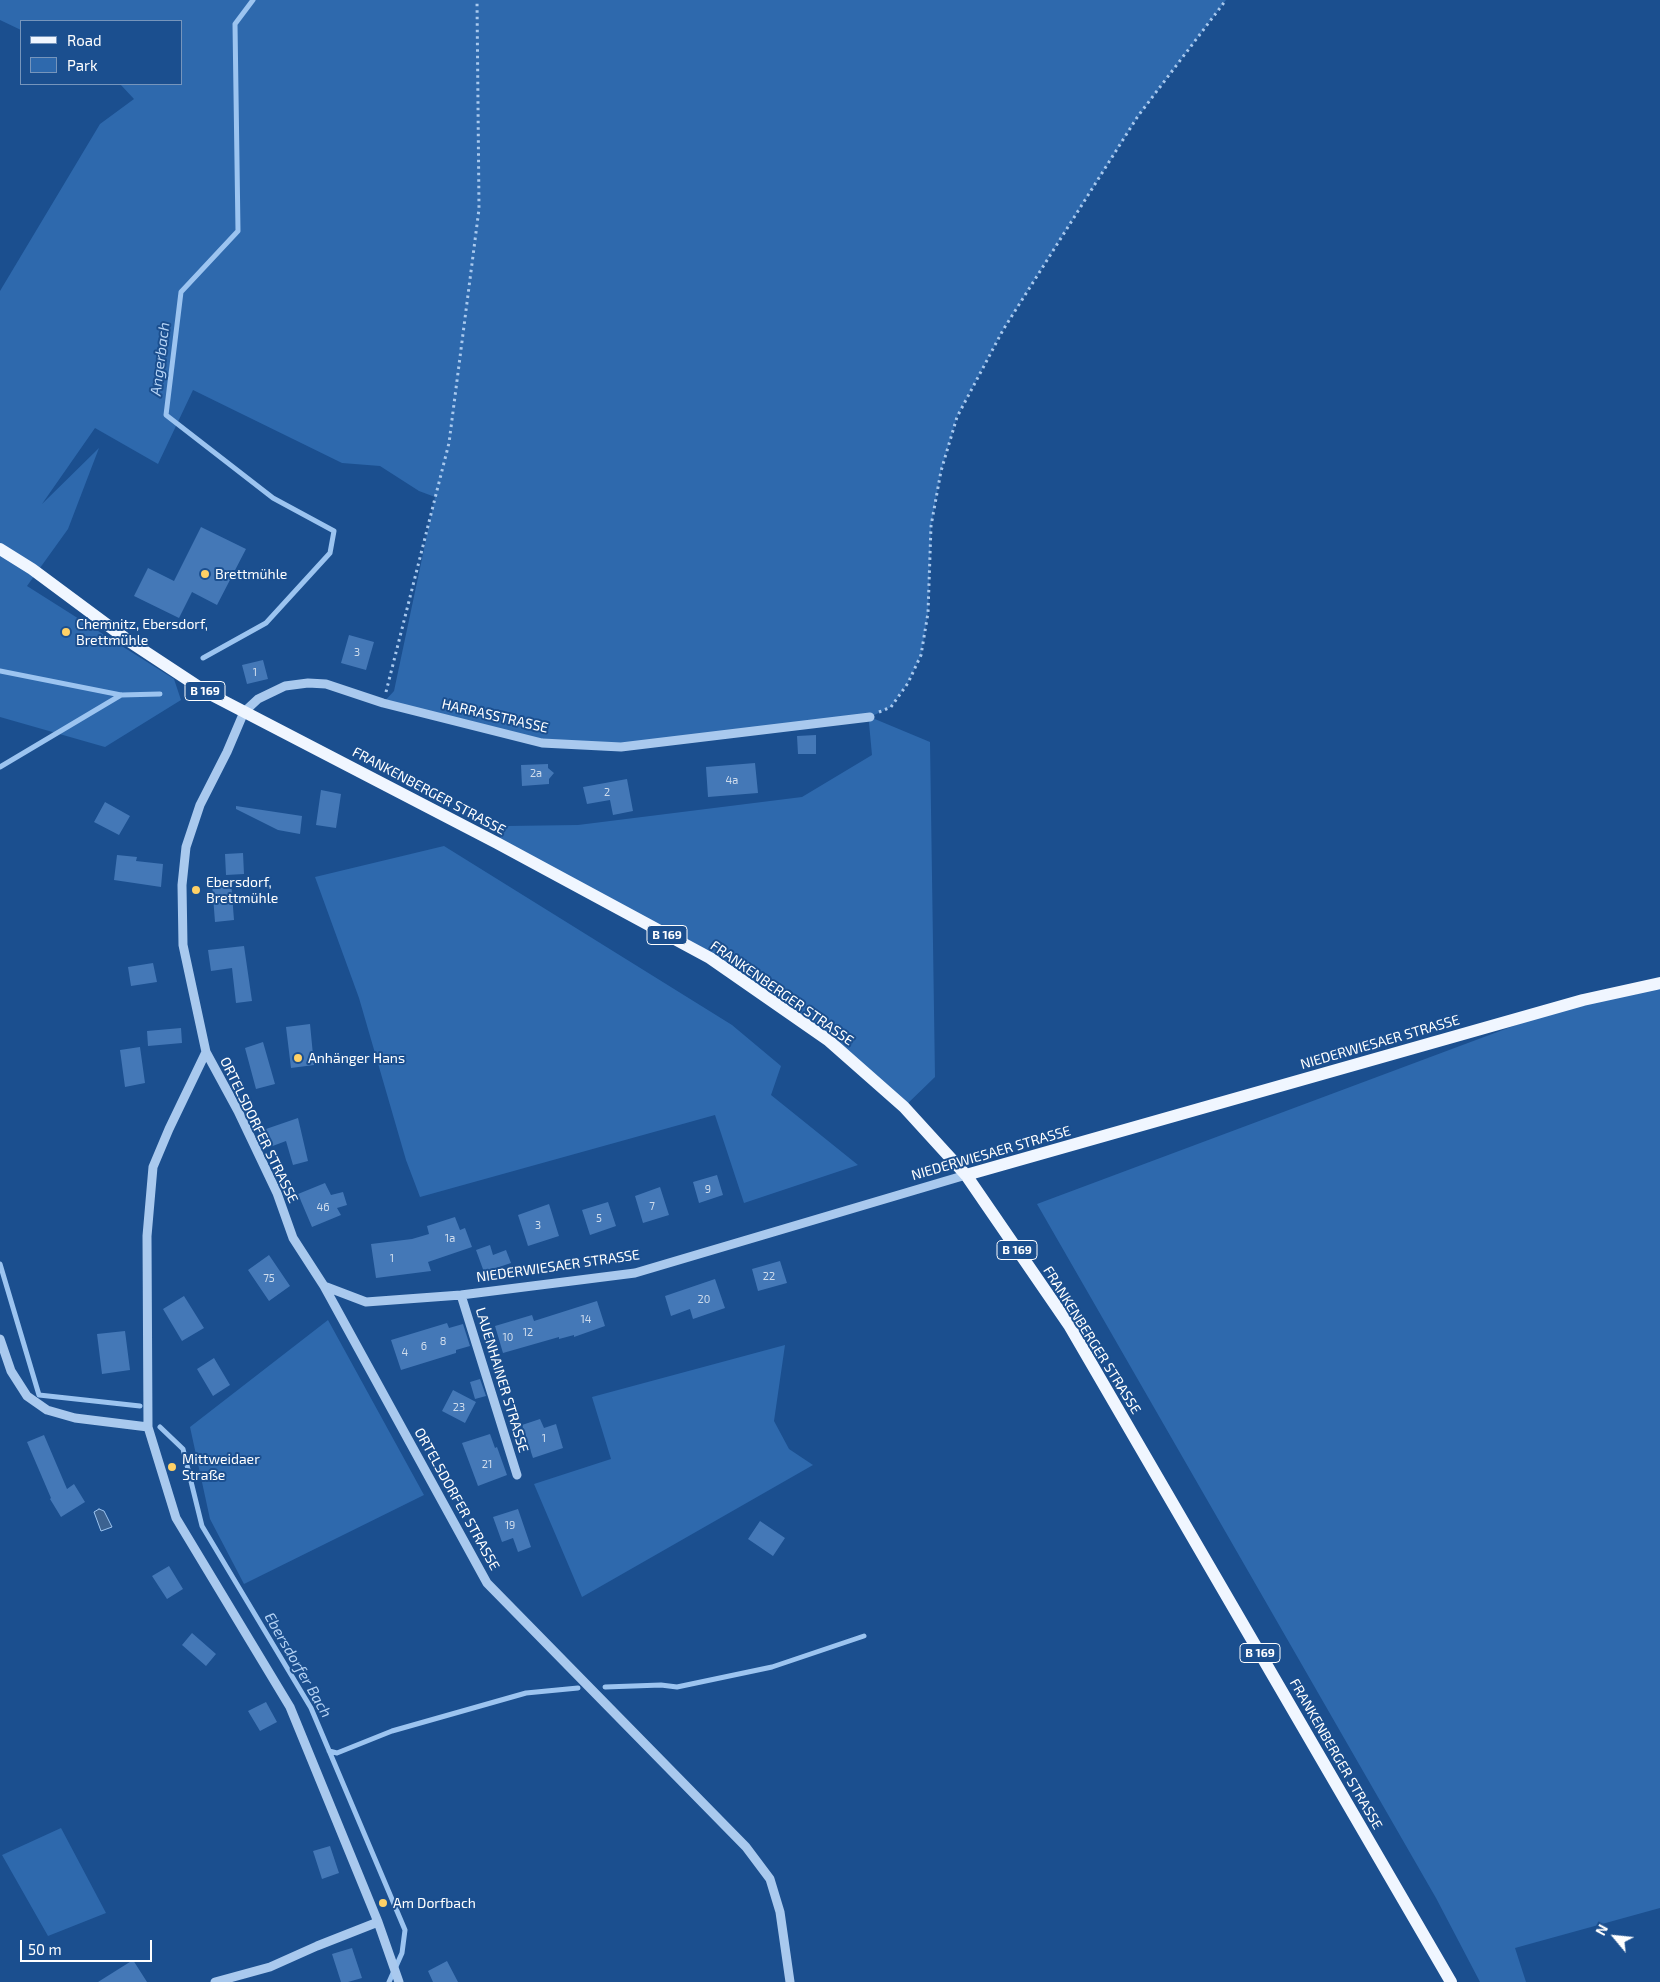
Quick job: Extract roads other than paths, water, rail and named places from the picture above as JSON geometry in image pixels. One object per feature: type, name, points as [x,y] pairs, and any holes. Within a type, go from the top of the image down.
[{"type":"main road","name":"FRANKENBERGER STRASSE","points":[[0,549],[168,668],[208,693],[497,843],[710,958],[828,1040],[904,1107],[966,1175],[1069,1325],[1450,1982]]},
{"type":"main road","name":"NIEDERWIESAER STRASSE","points":[[966,1175],[1583,1000],[1660,983]]},
{"type":"street","name":"HARRASSTRASSE","points":[[244,712],[258,699],[285,686],[308,683],[326,684],[383,703],[542,743],[621,747],[870,717]]},
{"type":"street","points":[[244,712],[228,752],[200,805],[186,847],[182,886],[183,945],[206,1052],[169,1128],[154,1167],[147,1236],[148,1427],[176,1518],[290,1707],[378,1922],[399,1982]]},
{"type":"street","name":"ORTELSDORFER STRASSE","points":[[206,1052],[238,1111],[277,1193],[293,1238],[324,1286],[487,1583],[746,1847],[770,1879],[780,1912],[790,1982]]},
{"type":"street","name":"NIEDERWIESAER STRASSE","points":[[324,1286],[366,1302],[461,1294],[636,1273],[966,1175]]},
{"type":"street","name":"LAUENHAINER STRASSE","points":[[461,1294],[517,1475]]},
{"type":"street","points":[[0,1339],[11,1371],[27,1396],[47,1410],[75,1418],[148,1427]]},
{"type":"street","points":[[215,1982],[270,1967],[378,1922]]},
{"type":"waterway","name":"Angerbach","points":[[203,658],[266,623],[330,553],[334,531],[273,498],[166,415],[181,292],[238,231],[235,24],[253,0]]},
{"type":"waterway","name":"Angerbach","points":[[0,671],[121,695],[160,694]]},
{"type":"waterway","name":"Ebersdorfer Bach","points":[[0,767],[121,695]]},
{"type":"waterway","name":"Ebersdorfer Bach","points":[[0,1264],[39,1395],[140,1406]]},
{"type":"waterway","name":"Ebersdorfer Bach","points":[[160,1427],[183,1449],[202,1526],[311,1708],[405,1930],[402,1953],[389,1982]]},
{"type":"waterway","points":[[605,1687],[661,1685],[677,1687],[772,1667],[864,1636]]},
{"type":"waterway","points":[[329,1751],[337,1753],[392,1731],[526,1693],[578,1688]]},
{"type":"place","name":"Brettmühle","points":[[205,574]]},
{"type":"place","name":"Chemnitz, Ebersdorf, Brettmühle","points":[[66,632]]},
{"type":"place","name":"Ebersdorf, Brettmühle","points":[[196,890]]},
{"type":"place","name":"Anhänger Hans","points":[[298,1058]]},
{"type":"place","name":"Mittweidaer Straße","points":[[172,1467]]},
{"type":"place","name":"Am Dorfbach","points":[[383,1903]]}]
